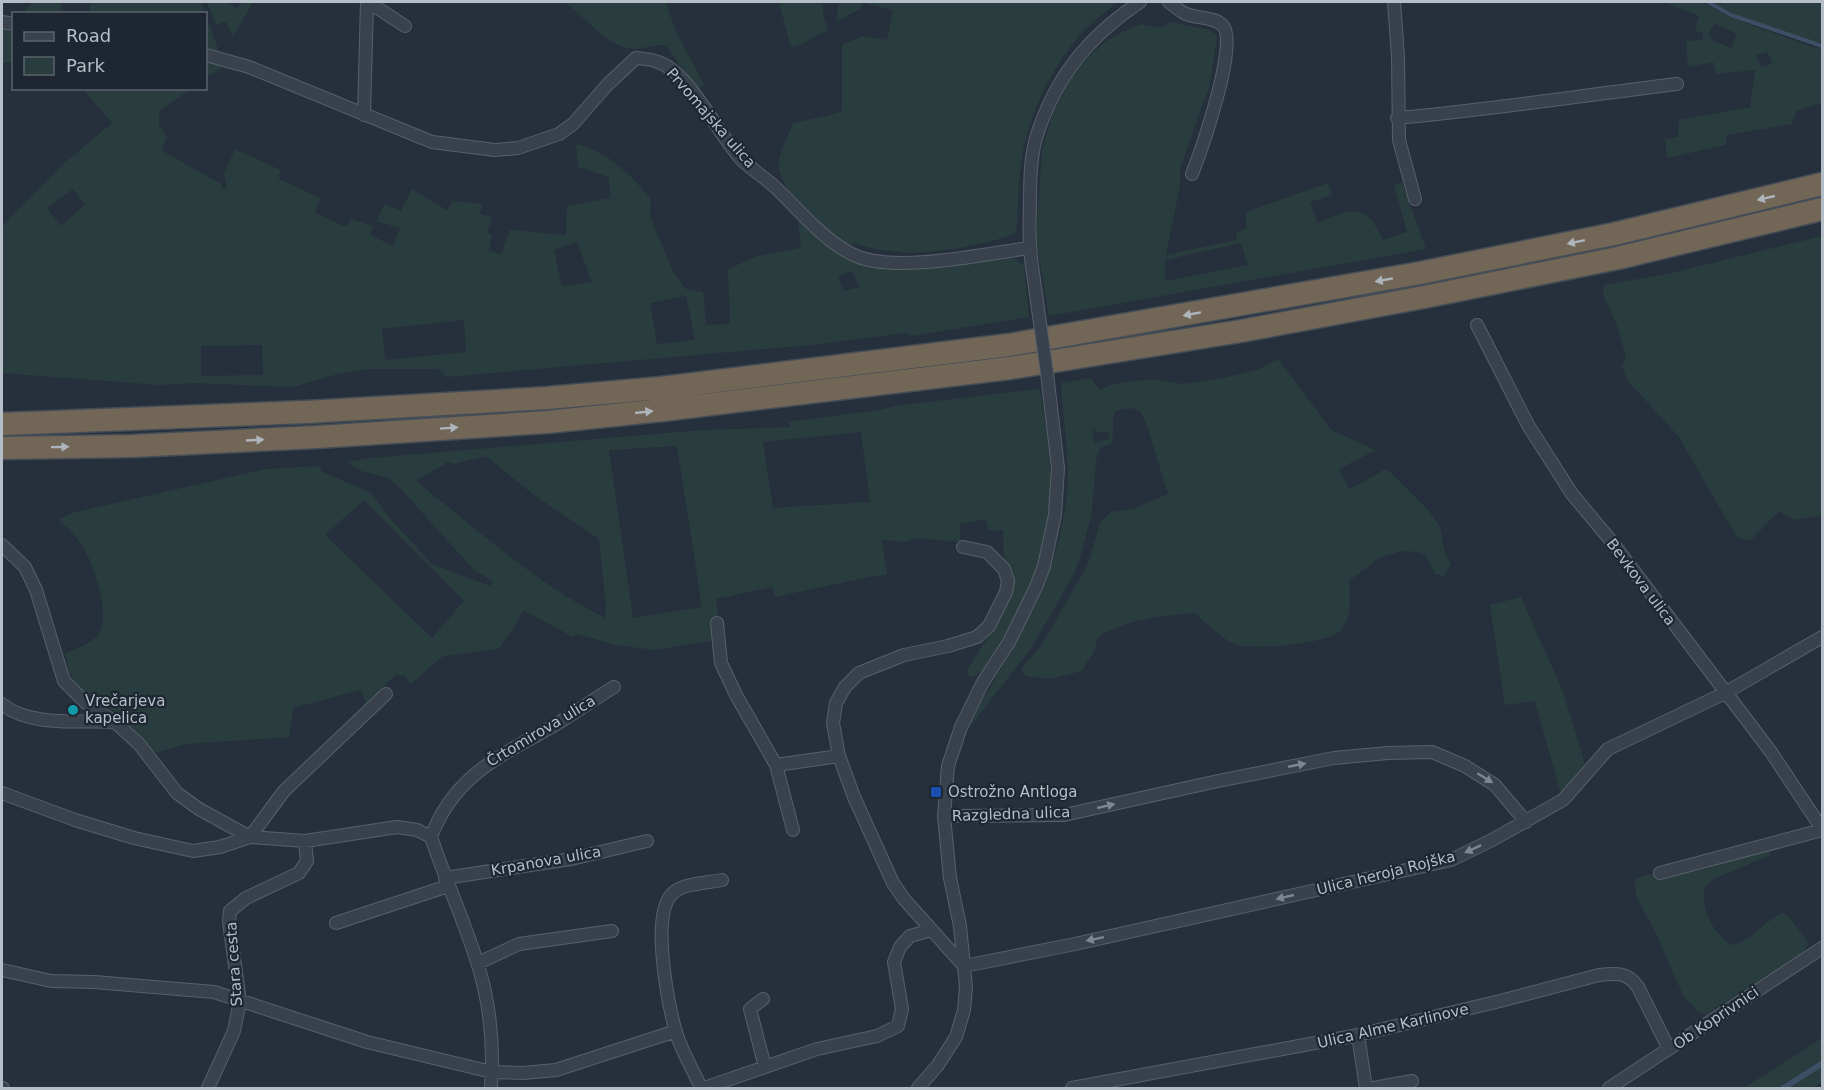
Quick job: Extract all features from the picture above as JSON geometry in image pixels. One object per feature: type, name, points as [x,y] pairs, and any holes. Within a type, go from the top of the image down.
[{"type":"highway","points":[[2,424],[306,412],[547,398],[661,388],[1009,345],[1420,273],[1614,234],[1822,184]]},
{"type":"highway","points":[[2,448],[132,446],[547,422],[1010,368],[1241,331],[1424,297],[1618,258],[1822,209]]},
{"type":"street","points":[[368,2],[405,26]]},
{"type":"street","points":[[364,115],[368,2]]},
{"type":"street","points":[[1029,248],[1030,174],[1036,139],[1051,102],[1066,72],[1082,50],[1103,29],[1140,2]]},
{"type":"street","points":[[1169,2],[1186,14],[1219,22],[1224,26],[1228,37],[1221,80],[1192,174]]},
{"type":"street","points":[[1395,2],[1399,140],[1415,199]]},
{"type":"street","name":"Prvomajska ulica","points":[[207,55],[249,67],[432,142],[495,150],[518,148],[559,134],[636,58],[658,62],[676,72],[743,160],[830,239],[854,255],[907,264],[1029,248]]},
{"type":"street","points":[[1397,118],[1463,112],[1677,84]]},
{"type":"street","name":"Razgledna ulica","points":[[1029,248],[1058,468],[1055,515],[1044,566],[1036,586],[1009,642],[983,682],[961,727],[948,766],[944,816],[1064,815],[1334,758],[1432,752],[1465,766],[1496,785],[1526,822]]},
{"type":"street","name":"Bevkova ulica","points":[[1477,325],[1528,425],[1572,494],[1612,542],[1771,752],[1822,829]]},
{"type":"street","points":[[2,545],[25,567],[36,590],[64,681],[86,703],[115,722],[139,744],[177,793],[199,809],[250,837]]},
{"type":"street","points":[[963,547],[987,552],[1004,569],[1008,581],[1006,592],[989,626],[977,637],[904,655],[859,673],[845,687],[836,703],[833,723],[839,756],[854,797],[893,883],[904,899],[964,966]]},
{"type":"street","points":[[717,623],[721,663],[736,695],[776,765],[793,830]]},
{"type":"street","name":"Ulica heroja Rojška","points":[[964,966],[1075,944],[1450,860],[1526,822],[1563,800],[1608,749],[1725,693],[1822,637]]},
{"type":"street","name":"Črtomirova ulica","points":[[431,837],[447,804],[484,765],[565,719],[614,687]]},
{"type":"street","points":[[250,837],[284,791],[386,693]]},
{"type":"street","points":[[2,704],[11,711],[55,722],[115,722]]},
{"type":"street","points":[[776,765],[839,756]]},
{"type":"street","points":[[2,793],[75,820],[134,838],[193,851],[220,848],[250,837],[305,841],[397,827],[417,830],[431,837],[478,963],[493,1037],[491,1089]]},
{"type":"street","points":[[918,1089],[938,1065],[956,1037],[964,1010],[966,987],[960,926],[950,878],[944,816]]},
{"type":"street","points":[[1660,873],[1822,829]]},
{"type":"street","name":"Stara cesta","points":[[208,1089],[234,1031],[240,1001],[229,922],[230,911],[246,898],[299,873],[307,861],[305,841]]},
{"type":"street","name":"Krpanova ulica","points":[[336,923],[446,882],[571,859],[647,841]]},
{"type":"street","points":[[722,880],[673,893],[664,907],[662,956],[676,1030],[702,1089],[817,1048],[877,1036],[897,1026],[902,1009],[894,962],[900,947],[910,936],[932,930]]},
{"type":"street","points":[[478,963],[519,944],[612,931]]},
{"type":"street","name":"Ob Koprivnici","points":[[1609,1089],[1822,948]]},
{"type":"street","points":[[2,970],[51,981],[94,981],[214,993],[366,1042],[492,1072],[523,1073],[556,1070],[676,1030]]},
{"type":"street","name":"Ulica Alme Karlinove","points":[[1074,1088],[1358,1035],[1599,975],[1615,973],[1632,978],[1669,1049]]},
{"type":"street","points":[[763,999],[750,1009],[765,1067]]},
{"type":"street","points":[[1358,1035],[1366,1089]]},
{"type":"street","points":[[1374,1089],[1412,1081]]},
{"type":"green space","points":[[33,2],[62,2],[60,12],[24,11]]},
{"type":"green space","points":[[91,2],[201,2],[204,12],[89,12]]},
{"type":"green space","points":[[207,2],[228,2],[237,9],[241,2],[253,2],[233,37],[226,21],[216,25]]},
{"type":"green space","points":[[565,2],[666,2],[675,29],[704,85],[697,90],[666,45],[643,48],[621,46],[604,36]]},
{"type":"green space","points":[[779,2],[823,2],[823,16],[828,30],[800,45],[791,47]]},
{"type":"green space","points":[[839,2],[1118,2],[1093,22],[1069,48],[1043,92],[1025,141],[1015,233],[972,246],[932,252],[892,251],[854,243],[849,245],[818,222],[788,190],[782,179],[779,163],[793,123],[842,111],[842,45],[863,36],[887,40],[893,10],[863,3],[860,9],[836,22]]},
{"type":"green space","points":[[1664,2],[1702,2],[1729,17],[1822,49],[1822,103],[1796,111],[1792,124],[1727,135],[1726,145],[1667,158],[1665,139],[1678,137],[1679,120],[1750,107],[1755,70],[1716,74],[1713,62],[1688,67],[1686,41],[1703,40],[1703,33],[1695,31],[1699,16]],"holes":[[[1715,23],[1737,34],[1731,48],[1712,40],[1709,32]],[[1768,52],[1772,64],[1761,67],[1756,55]]]},
{"type":"green space","points":[[1713,2],[1822,2],[1822,43],[1810,41],[1735,14]]},
{"type":"green space","points":[[207,19],[219,52],[207,52]]},
{"type":"green space","points":[[1171,22],[1210,30],[1217,36],[1210,84],[1180,168],[1180,186],[1166,255],[1237,240],[1236,232],[1246,229],[1246,212],[1328,183],[1332,195],[1310,202],[1317,223],[1340,214],[1356,211],[1370,219],[1383,240],[1407,232],[1394,185],[1402,182],[1426,249],[1049,316],[1036,240],[1042,150],[1054,110],[1076,69],[1106,41],[1141,24],[1160,28]],"holes":[[[1241,243],[1248,265],[1165,281],[1165,260]]]},
{"type":"green space","points":[[2,27],[12,28],[12,62],[2,63]]},
{"type":"green space","points":[[207,59],[222,63],[222,67],[207,77]]},
{"type":"green space","points":[[84,90],[190,90],[159,111],[159,125],[167,137],[161,150],[221,184],[223,189],[227,187],[224,174],[235,149],[280,170],[279,179],[320,198],[315,213],[346,227],[351,219],[373,226],[370,235],[393,246],[400,228],[376,221],[385,204],[401,211],[412,189],[448,211],[452,201],[483,204],[480,214],[492,217],[487,233],[492,235],[489,250],[501,255],[510,230],[566,235],[567,206],[610,198],[609,177],[578,167],[576,144],[597,152],[618,165],[651,199],[650,216],[673,272],[686,289],[703,292],[706,325],[730,324],[728,269],[758,256],[801,248],[798,221],[801,219],[837,253],[868,267],[907,270],[1004,257],[1016,259],[1024,266],[1029,317],[911,336],[905,333],[811,345],[446,377],[438,369],[368,369],[338,374],[293,387],[194,383],[159,385],[2,373],[2,226],[62,165],[112,123]],"holes":[[[73,189],[85,205],[61,226],[47,208]],[[577,242],[592,282],[562,286],[554,250]],[[852,272],[860,287],[844,291],[838,276]],[[686,296],[695,340],[657,344],[650,303]],[[464,320],[466,352],[385,360],[382,329]],[[262,345],[263,375],[201,376],[201,346]]]},
{"type":"green space","points":[[1822,236],[1822,515],[1795,520],[1779,511],[1751,540],[1741,539],[1733,531],[1679,437],[1627,380],[1622,366],[1626,356],[1617,326],[1603,294],[1604,285],[1667,274]]},
{"type":"green space","points":[[1278,359],[1331,430],[1376,450],[1339,469],[1349,489],[1384,469],[1391,473],[1429,511],[1440,527],[1444,550],[1451,564],[1444,576],[1435,574],[1426,556],[1417,552],[1402,551],[1380,557],[1349,581],[1350,607],[1345,625],[1334,635],[1322,639],[1289,645],[1243,646],[1234,644],[1225,638],[1194,613],[1170,615],[1132,622],[1098,637],[1094,652],[1081,671],[1051,679],[1026,676],[1021,670],[1041,646],[1088,564],[1100,522],[1111,512],[1133,509],[1168,494],[1146,423],[1140,411],[1131,408],[1115,411],[1112,444],[1102,447],[1097,454],[1091,517],[1072,578],[1031,648],[969,728],[968,725],[1030,614],[1054,557],[1062,526],[1068,480],[1061,383],[1091,378],[1100,390],[1113,384],[1152,379],[1183,384],[1257,370]],"holes":[[[1092,429],[1095,429],[1096,433],[1107,431],[1110,439],[1094,443]]]},
{"type":"green space","points":[[1040,389],[1051,486],[1047,534],[1026,595],[1011,624],[987,665],[972,677],[968,675],[967,670],[990,634],[1009,591],[1004,563],[1003,530],[989,531],[985,519],[960,524],[960,542],[914,538],[907,542],[882,540],[887,575],[775,597],[772,587],[716,599],[718,617],[713,618],[714,640],[655,650],[616,645],[577,634],[573,637],[523,610],[515,626],[498,649],[443,656],[411,684],[404,676],[395,675],[367,703],[360,690],[293,708],[289,737],[186,744],[156,753],[124,719],[84,692],[68,668],[65,654],[94,639],[101,628],[103,617],[100,590],[91,563],[79,541],[59,520],[71,513],[266,469],[319,466],[322,472],[370,492],[394,523],[432,564],[490,586],[493,581],[474,570],[400,488],[386,477],[361,471],[347,462],[371,458],[702,430],[791,427],[788,422],[880,410],[901,405]],"holes":[[[861,432],[870,502],[773,508],[763,442]],[[677,446],[702,607],[633,618],[609,450]],[[486,456],[534,495],[599,539],[606,605],[605,618],[579,604],[531,572],[416,481],[448,462],[454,464]],[[364,500],[464,601],[432,638],[325,535]]]},
{"type":"green space","points":[[1521,597],[1563,692],[1585,764],[1561,794],[1535,701],[1505,705],[1490,605]]},
{"type":"green space","points":[[1770,850],[1770,855],[1716,878],[1704,888],[1705,905],[1710,920],[1718,933],[1731,945],[1745,940],[1783,913],[1790,918],[1809,943],[1804,952],[1705,1015],[1698,1012],[1683,995],[1655,931],[1636,896],[1635,879],[1650,874],[1665,877],[1703,870]]},
{"type":"green space","points":[[1822,1038],[1822,1060],[1778,1088],[1744,1088]]},
{"type":"green space","points":[[1822,1067],[1822,1082],[1812,1088],[1789,1088]]},
{"type":"water","points":[[1822,1060],[1822,1067],[1789,1088],[1778,1088]]},
{"type":"waterway","points":[[1708,2],[1731,15],[1822,46]]},
{"type":"place","name":"Vrečarjeva kapelica","points":[[73,710]]},
{"type":"place","name":"Ostrožno Antloga","points":[[936,792]]}]
